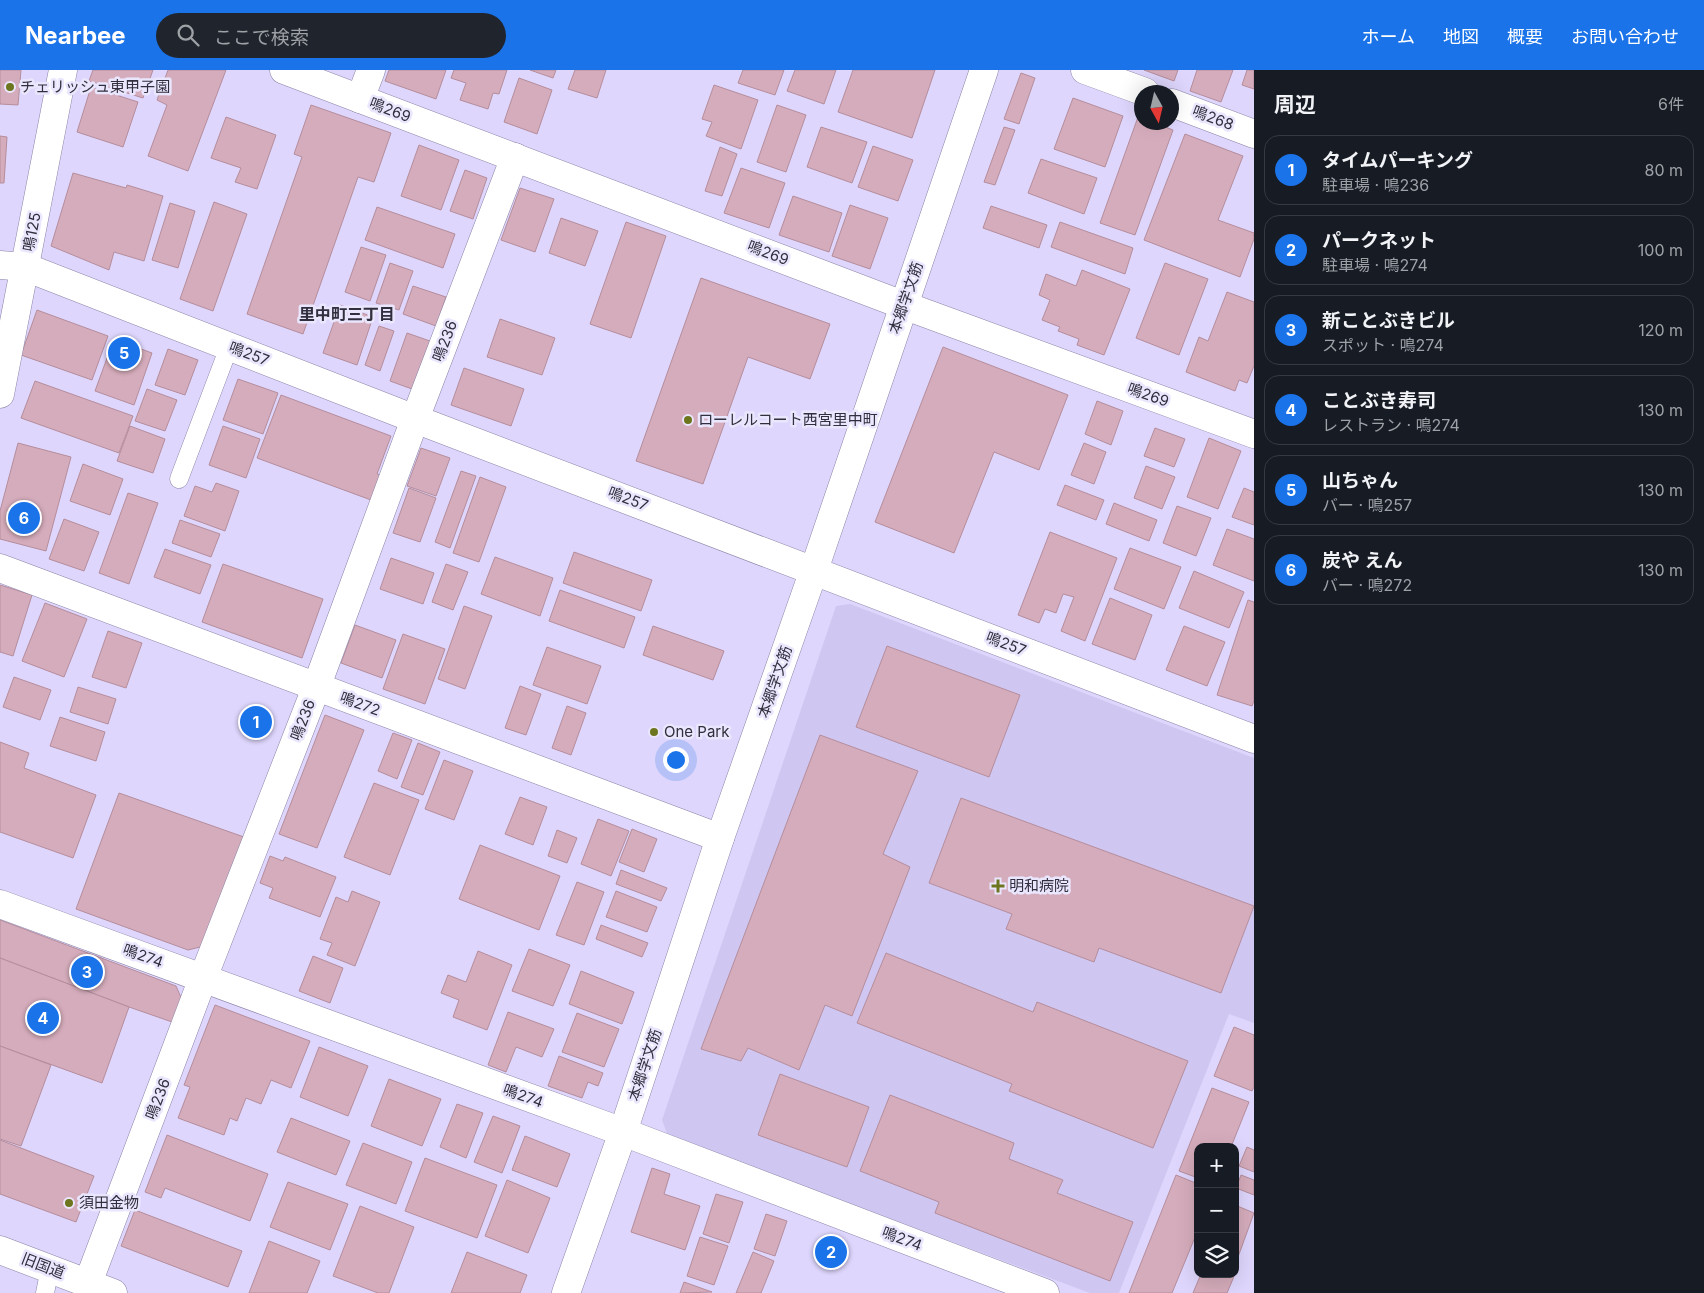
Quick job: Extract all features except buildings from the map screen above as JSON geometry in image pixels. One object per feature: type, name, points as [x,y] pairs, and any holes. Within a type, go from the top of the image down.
[{"type":"street","name":"鳴125","points":[[0,394],[13,266],[63,70]]},
{"type":"street","name":"鳴269","points":[[284,70],[903,305],[1254,434]]},
{"type":"street","points":[[360,98],[371,70]]},
{"type":"street","name":"本郷学文筋","points":[[566,1293],[623,1132],[720,838],[814,570],[984,70]]},
{"type":"street","points":[[1085,70],[1134,88]]},
{"type":"street","name":"鳴268","points":[[1179,106],[1254,134]]},
{"type":"street","name":"鳴236","points":[[88,1283],[203,978],[316,688],[415,419],[516,157]]},
{"type":"street","name":"鳴257","points":[[13,266],[229,346],[415,419],[1254,739]]},
{"type":"street","name":"鳴272","points":[[0,568],[720,838]]},
{"type":"street","name":"鳴274","points":[[0,904],[623,1132],[1045,1293]]},
{"type":"street","name":"旧国道","points":[[0,1250],[47,1281],[88,1283],[113,1293]]},
{"type":"lane","points":[[179,479],[229,346]]},
{"type":"shaded area","name":"明和病院","points":[[850,604],[1254,758],[1254,1023],[1229,1014],[1119,1293],[1090,1293],[668,1136],[662,1120],[836,606]]},
{"type":"place","name":"チェリッシュ東甲子園","points":[[10,87]]},
{"type":"place","name":"山ちゃん","points":[[124,353]]},
{"type":"place","name":"ローレルコート西宮里中町","points":[[688,420]]},
{"type":"place","name":"炭や えん","points":[[24,518]]},
{"type":"place","name":"タイムパーキング","points":[[256,722]]},
{"type":"place","name":"One Park","points":[[654,732]]},
{"type":"place","name":"明和病院","points":[[998,886]]},
{"type":"place","name":"新ことぶきビル","points":[[87,972]]},
{"type":"place","name":"ことぶき寿司","points":[[43,1018]]},
{"type":"place","name":"須田金物","points":[[69,1203]]},
{"type":"place","name":"パークネット","points":[[831,1252]]},
{"type":"district","name":"里中町三丁目","points":[[347,314]]}]
